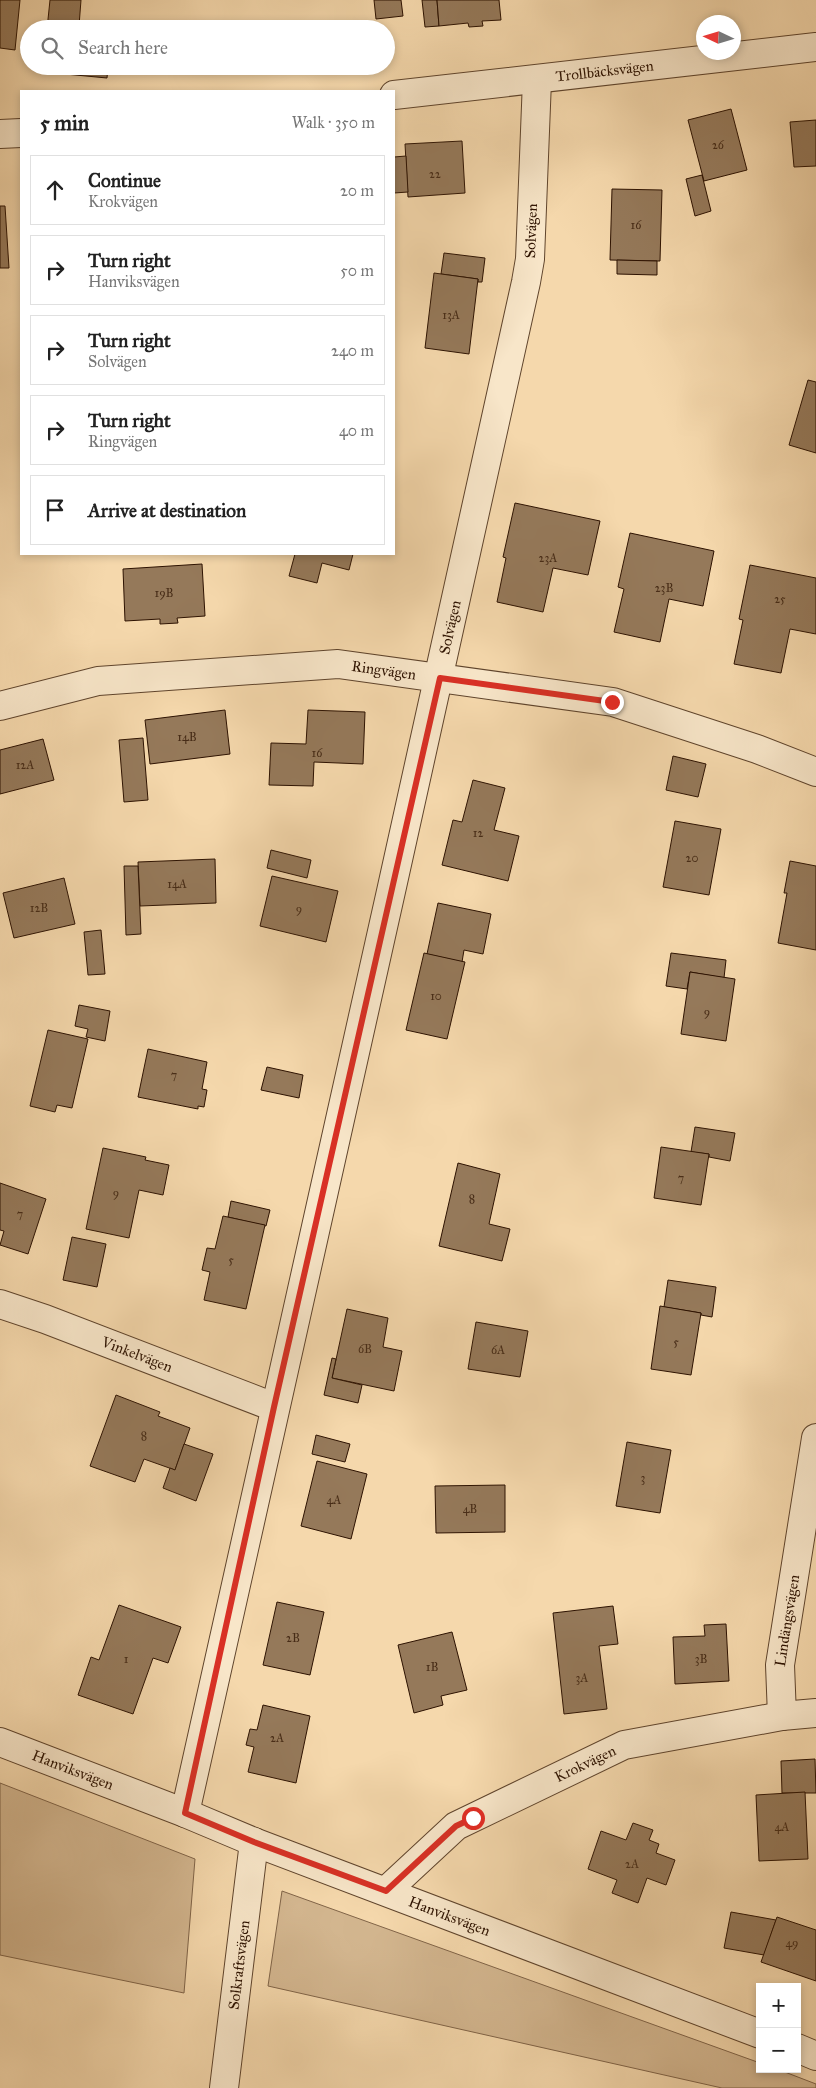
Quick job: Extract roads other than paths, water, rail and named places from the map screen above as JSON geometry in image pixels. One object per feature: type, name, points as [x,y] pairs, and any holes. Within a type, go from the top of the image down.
[{"type":"street","name":"Trollbäcksvägen","points":[[395,95],[816,47]]},
{"type":"street","name":"Solvägen","points":[[185,1813],[274,1407],[440,678],[530,259],[537,80]]},
{"type":"street","points":[[0,134],[20,133]]},
{"type":"street","name":"Ringvägen","points":[[0,706],[98,681],[338,664],[612,702],[757,749],[816,772]]},
{"type":"street","name":"Vinkelvägen","points":[[0,1304],[45,1319],[274,1407]]},
{"type":"street","name":"Lindängsvägen","points":[[782,1716],[780,1665],[816,1438]]},
{"type":"street","name":"Krokvägen","points":[[386,1891],[456,1826],[624,1745],[782,1716],[816,1713]]},
{"type":"street","name":"Hanviksvägen","points":[[0,1742],[185,1813],[254,1842],[756,2032]]},
{"type":"street","name":"Solkraftsvägen","points":[[224,2088],[254,1842]]},
{"type":"street","points":[[801,2050],[816,2056]]}]
